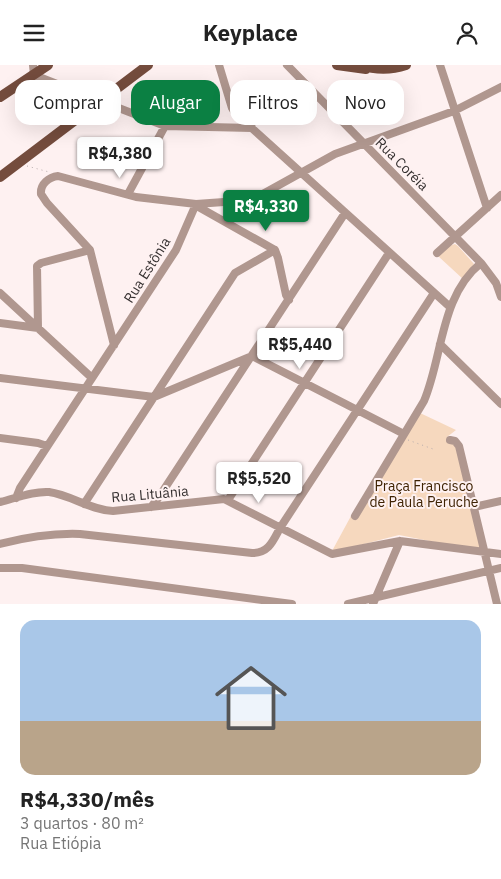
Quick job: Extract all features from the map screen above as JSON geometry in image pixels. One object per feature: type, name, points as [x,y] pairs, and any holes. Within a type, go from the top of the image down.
[{"type":"main road","points":[[0,97],[33,70],[48,65]]},
{"type":"main road","points":[[121,86],[148,65]]},
{"type":"main road","points":[[337,65],[375,69],[390,69],[406,65]]},
{"type":"main road","points":[[360,65],[375,69]]},
{"type":"main road","points":[[0,177],[69,125]]},
{"type":"street","points":[[219,65],[235,113],[450,307]]},
{"type":"street","name":"Rua Coréia","points":[[287,65],[482,263],[499,283],[501,297]]},
{"type":"street","points":[[440,65],[487,208]]},
{"type":"street","points":[[33,70],[55,80]]},
{"type":"street","points":[[114,345],[90,250],[43,198],[40,190],[49,175],[65,177],[147,198],[196,204],[248,202],[325,159],[363,143],[454,111],[501,87]]},
{"type":"street","points":[[121,109],[165,126],[252,128]]},
{"type":"street","points":[[128,194],[165,126]]},
{"type":"street","points":[[437,253],[501,195]]},
{"type":"street","points":[[196,204],[275,250],[286,295],[289,300]]},
{"type":"street","name":"Rua Estônia","points":[[14,499],[176,250],[196,204]]},
{"type":"street","points":[[151,507],[160,497],[345,213]]},
{"type":"street","points":[[38,328],[37,266],[90,250]]},
{"type":"street","points":[[84,504],[235,273],[275,250]]},
{"type":"street","points":[[389,253],[228,500],[332,554],[400,541],[501,555]]},
{"type":"street","points":[[355,516],[407,431],[426,395],[450,307],[461,294],[468,274],[482,263]]},
{"type":"street","points":[[0,293],[92,378]]},
{"type":"street","points":[[0,544],[34,536],[60,534],[257,553],[268,549],[434,293]]},
{"type":"street","points":[[0,323],[38,328]]},
{"type":"street","points":[[440,345],[501,404]]},
{"type":"street","points":[[0,379],[154,397],[252,356],[403,436]]},
{"type":"street","points":[[0,437],[47,446]]},
{"type":"street","points":[[450,440],[455,441],[459,446],[497,604]]},
{"type":"street","name":"Rua Lituânia","points":[[0,503],[32,494],[50,492],[106,511],[228,500]]},
{"type":"street","points":[[0,498],[14,499]]},
{"type":"street","points":[[474,507],[501,501]]},
{"type":"street","points":[[374,601],[400,541]]},
{"type":"street","points":[[0,568],[22,568],[292,604]]},
{"type":"street","points":[[348,604],[374,601],[501,568]]},
{"type":"path","points":[[25,166],[49,175]]},
{"type":"path","points":[[403,436],[433,449]]},
{"type":"green space","points":[[455,244],[474,264],[463,279],[438,256],[449,246]]},
{"type":"green space","name":"Praça Francisco de Paula Peruche","points":[[420,413],[456,430],[447,437],[448,440],[458,444],[485,552],[399,535],[332,551],[351,516]]}]
